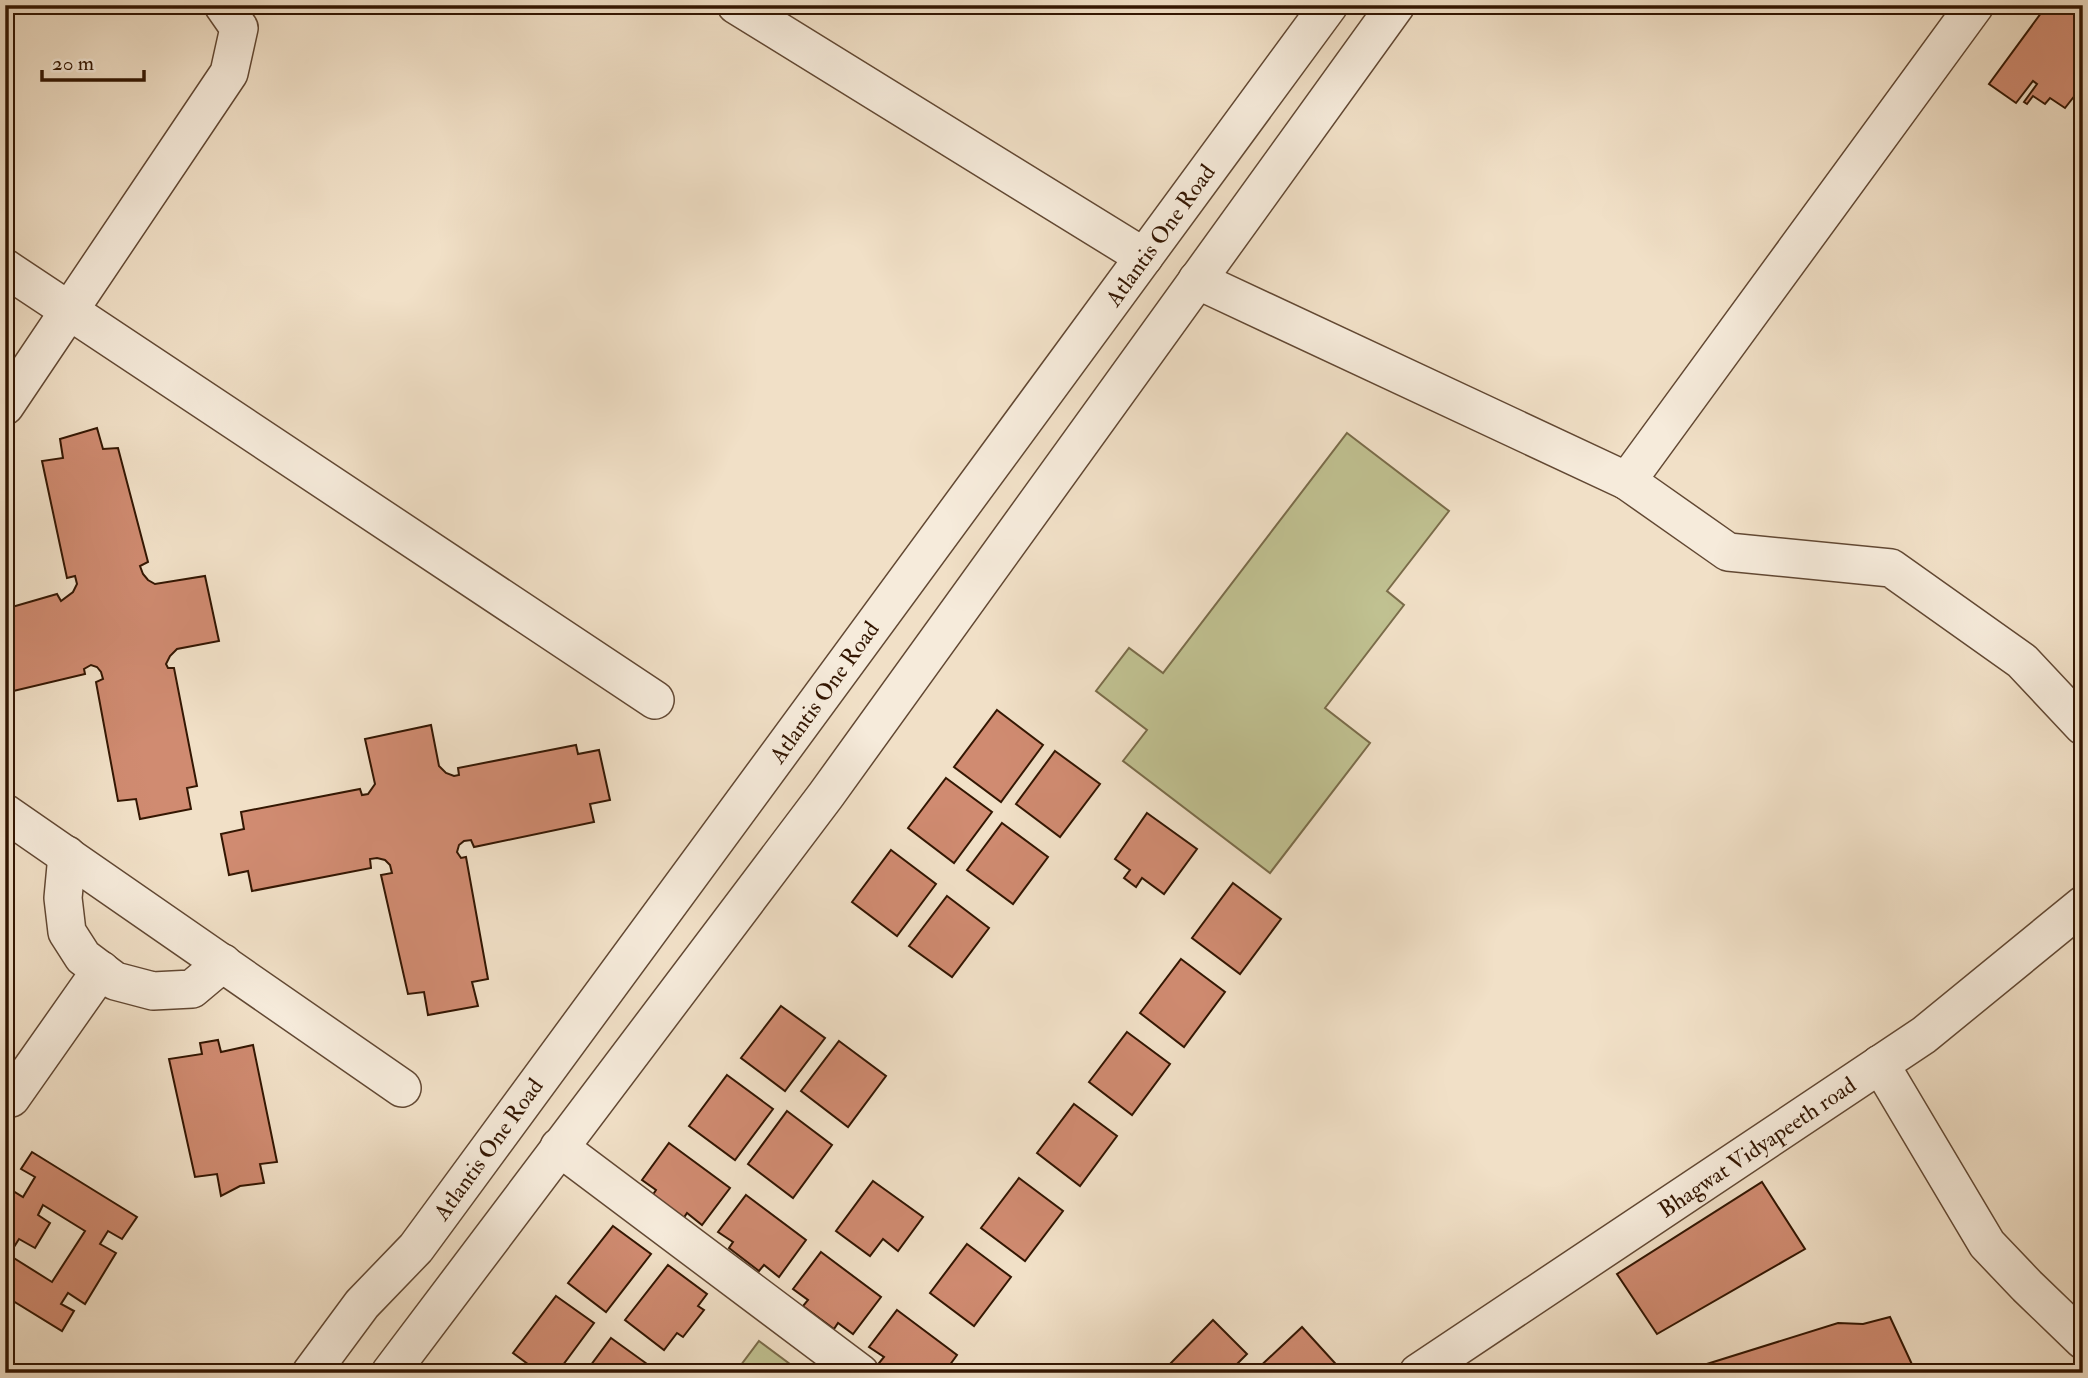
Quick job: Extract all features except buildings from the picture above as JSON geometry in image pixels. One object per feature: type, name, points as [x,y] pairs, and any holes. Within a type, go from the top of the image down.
[{"type":"street","points":[[5,407],[229,73],[239,28],[223,5]]},
{"type":"street","points":[[736,5],[1144,257]]},
{"type":"street","name":"Atlantis One Road","points":[[311,1373],[362,1304],[416,1248],[1329,5]]},
{"type":"street","points":[[390,1373],[826,795],[1396,5]]},
{"type":"street","points":[[1628,481],[1975,5]]},
{"type":"street","points":[[5,268],[655,700]]},
{"type":"street","points":[[1197,280],[1628,481],[1728,552],[1891,568],[2022,661],[2083,726]]},
{"type":"street","points":[[5,813],[402,1088]]},
{"type":"street","points":[[67,855],[62,898],[67,932],[83,957],[115,981],[153,991],[192,989],[223,963]]},
{"type":"street","name":"Bhagwat Vidyapeeth road","points":[[1418,1373],[1924,1035],[2083,905]]},
{"type":"street","points":[[11,1098],[101,970]]},
{"type":"street","points":[[1880,1064],[1987,1244],[2083,1340]]},
{"type":"street","points":[[559,1147],[860,1373]]},
{"type":"green space","points":[[1347,433],[1449,511],[1387,591],[1404,605],[1325,708],[1370,743],[1270,873],[1123,761],[1147,730],[1096,691],[1129,648],[1163,673]]},
{"type":"green space","points":[[759,1341],[802,1373],[735,1373]]}]
